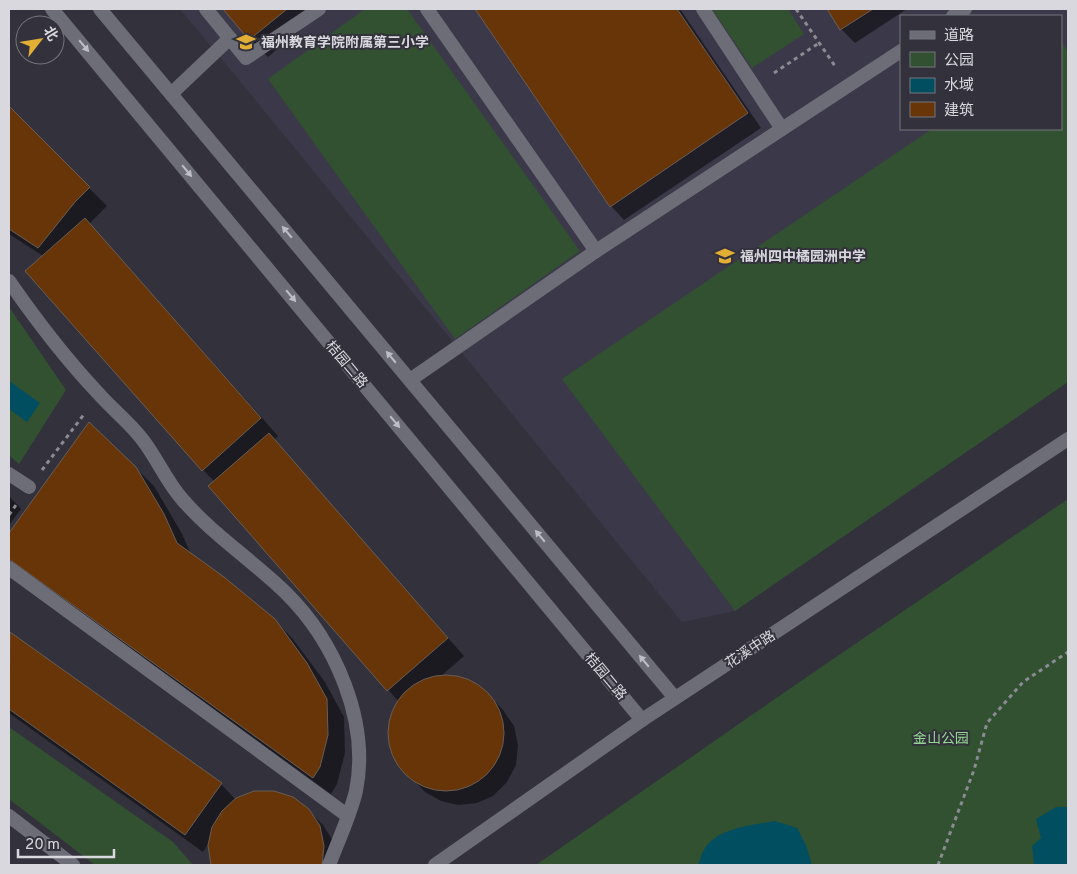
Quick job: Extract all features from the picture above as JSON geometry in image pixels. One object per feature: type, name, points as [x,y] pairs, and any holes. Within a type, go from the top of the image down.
[{"type":"street","name":"桔园二路","points":[[52,9],[642,720]]},
{"type":"street","points":[[100,9],[675,698]]},
{"type":"street","points":[[206,9],[246,58],[319,9]]},
{"type":"street","points":[[427,9],[596,251]]},
{"type":"street","points":[[703,9],[782,129]]},
{"type":"street","points":[[171,94],[230,38]]},
{"type":"street","points":[[410,380],[596,251],[900,52]]},
{"type":"street","points":[[9,281],[55,345],[143,439],[181,498],[220,536],[286,593],[314,624],[330,649],[353,707],[359,736],[360,763],[356,791],[329,865]]},
{"type":"street","name":"花溪中路","points":[[435,865],[642,720],[1068,439]]},
{"type":"street","points":[[9,474],[29,487]]},
{"type":"street","points":[[9,568],[348,816]]},
{"type":"street","points":[[9,816],[73,865]]},
{"type":"path","points":[[796,9],[848,86]]},
{"type":"path","points":[[755,87],[819,42]]},
{"type":"path","points":[[9,515],[99,394]]},
{"type":"path","points":[[938,865],[974,770],[987,723],[1023,682],[1068,652]]},
{"type":"shaded area","name":"福州四中橘园洲中学","points":[[180,9],[1068,9],[1068,382],[735,611],[682,622]]},
{"type":"green space","points":[[365,9],[407,9],[580,251],[455,339],[268,79]]},
{"type":"green space","points":[[712,9],[788,9],[804,34],[752,68]]},
{"type":"green space","points":[[1062,43],[1068,52],[1068,382],[735,611],[562,379],[931,130],[1062,130]]},
{"type":"green space","points":[[9,307],[66,390],[19,464],[9,455]]},
{"type":"green space","name":"金山公园","points":[[1068,499],[1068,865],[536,865],[798,683]]},
{"type":"green space","points":[[9,727],[173,842],[193,865],[95,865],[9,799]]},
{"type":"water","points":[[9,381],[40,403],[27,422],[9,409]]},
{"type":"water","points":[[1056,807],[1068,807],[1068,865],[1034,865],[1032,846],[1041,838],[1036,819]]},
{"type":"water","points":[[775,821],[797,828],[806,845],[812,865],[698,865],[704,850],[717,837],[746,826]]},
{"type":"building","points":[[223,9],[287,9],[249,40]]},
{"type":"building","points":[[475,9],[677,9],[748,113],[610,207]]},
{"type":"building","points":[[827,9],[873,9],[840,30]]},
{"type":"building","points":[[9,106],[90,187],[75,202],[38,248],[9,229]]},
{"type":"building","points":[[85,218],[261,418],[202,471],[25,271]]},
{"type":"building","points":[[89,422],[136,467],[164,514],[177,543],[224,577],[275,619],[307,663],[327,699],[328,735],[320,767],[313,778],[9,559],[9,533]]},
{"type":"building","points":[[269,433],[448,638],[387,691],[208,486]]},
{"type":"building","points":[[10,632],[222,783],[185,835],[9,709]]},
{"type":"building","points":[[446,675],[468,680],[487,692],[499,711],[504,733],[499,755],[487,774],[468,786],[446,791],[424,786],[405,774],[393,755],[388,733],[393,711],[405,692],[424,680]]},
{"type":"building","points":[[254,791],[274,791],[293,797],[309,809],[320,826],[324,846],[322,865],[211,865],[208,845],[212,827],[222,811],[236,798]]},
{"type":"place","name":"福州教育学院附属第三小学","points":[[246,42]]},
{"type":"place","name":"福州四中橘园洲中学","points":[[725,256]]}]
